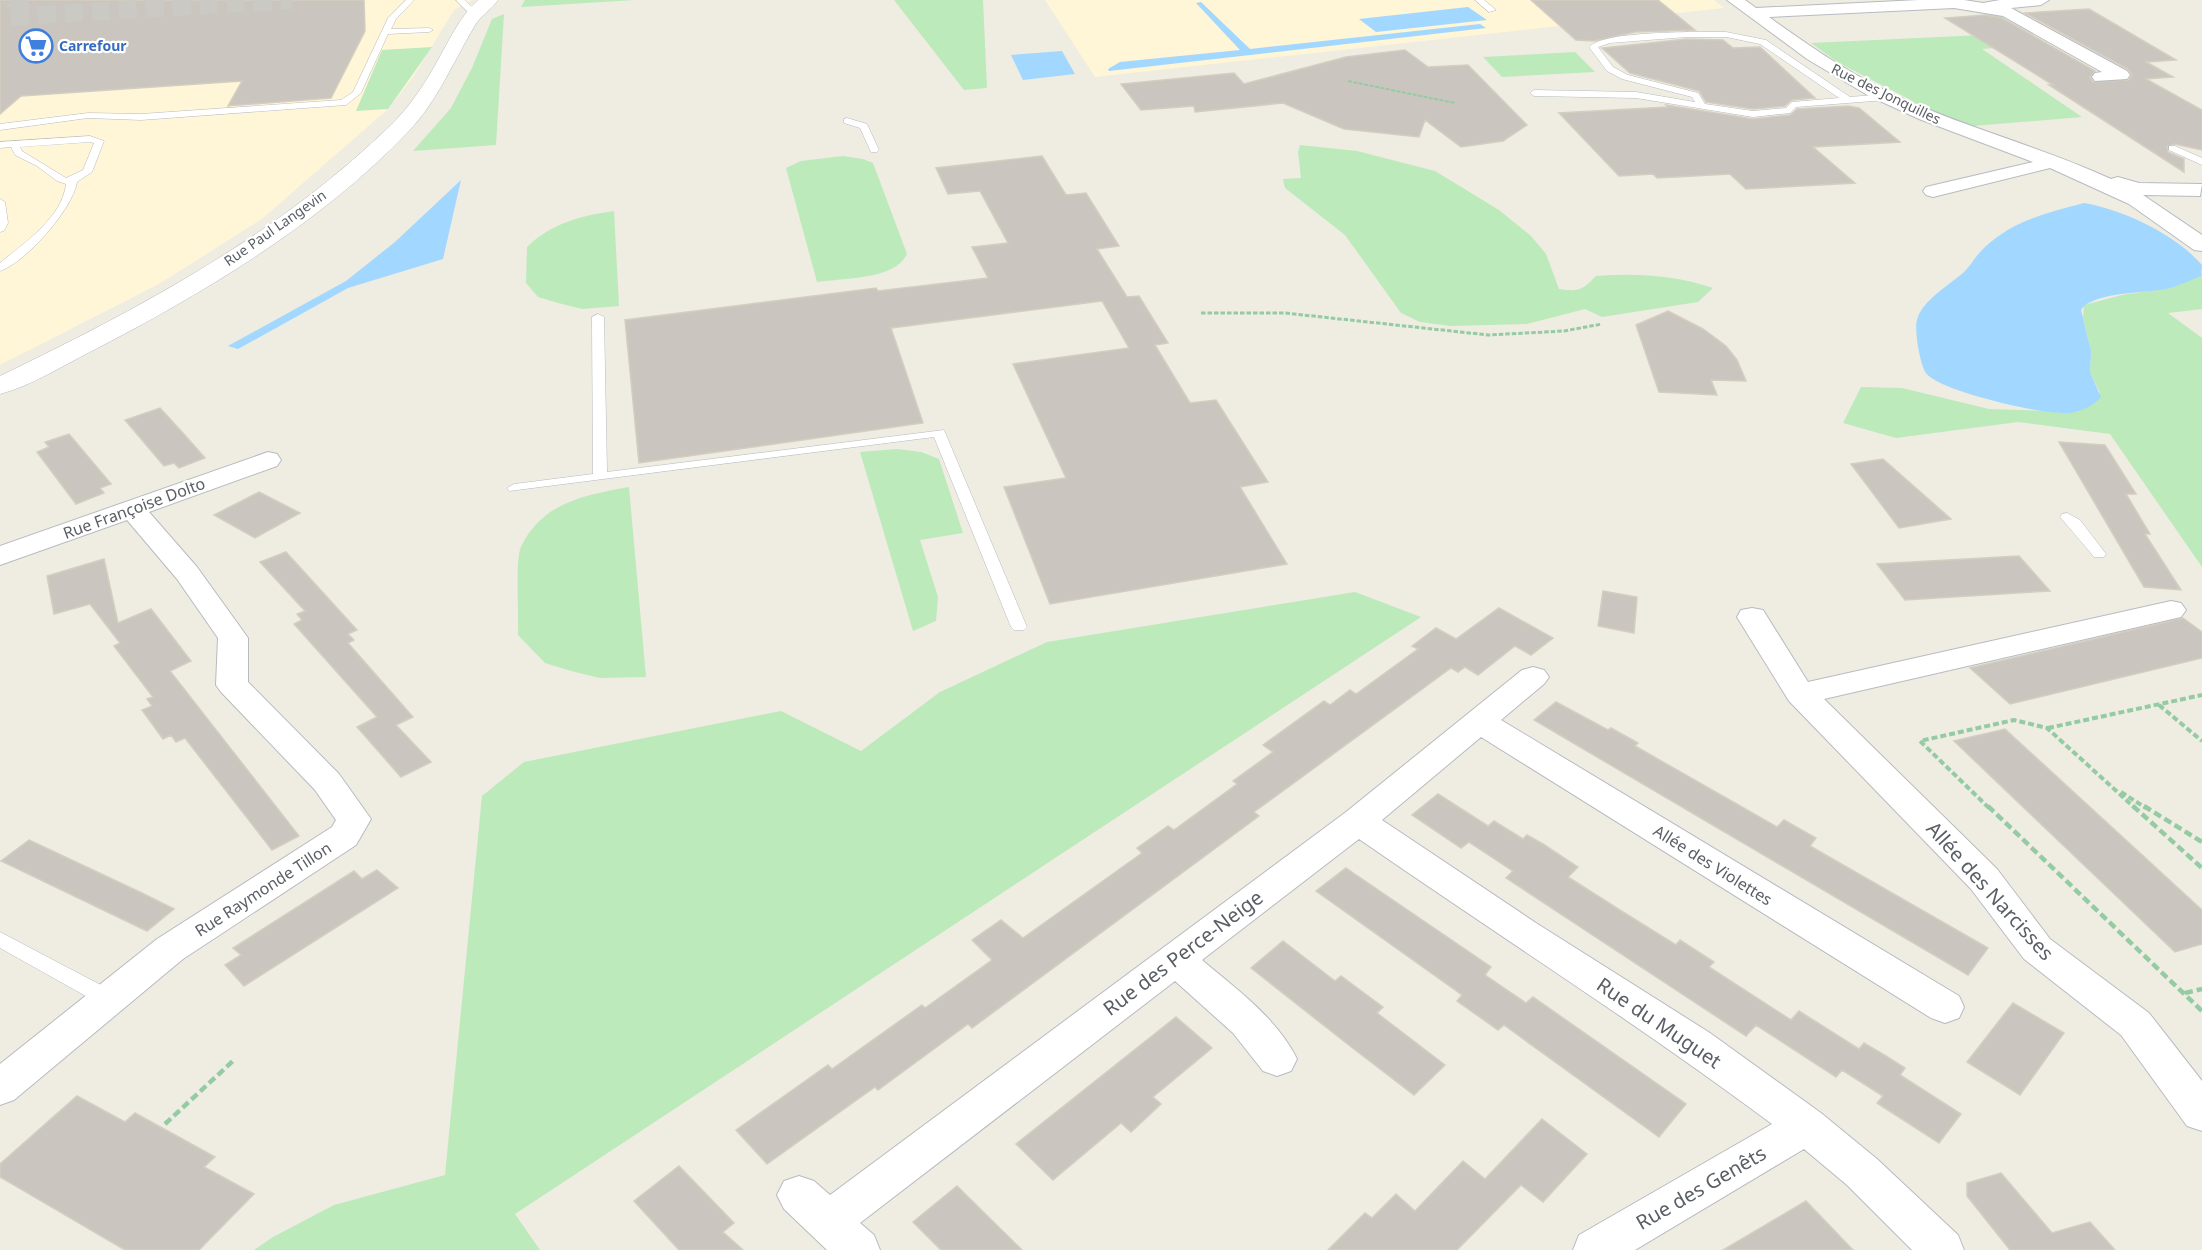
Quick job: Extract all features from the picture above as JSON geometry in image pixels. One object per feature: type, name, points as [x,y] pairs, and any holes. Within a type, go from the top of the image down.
[{"type":"main road","name":"Rue Paul Langevin","points":[[0,386],[107,333],[173,295],[307,208],[402,125],[425,96],[474,4]]},
{"type":"street","name":"Rue des Jonquilles","points":[[1735,0],[1815,58],[1886,97],[1952,126],[2051,161],[2140,188],[2166,219],[2202,245]]},
{"type":"street","points":[[1983,7],[2012,1],[2041,0]]},
{"type":"street","points":[[1753,13],[1954,3],[1983,7],[2007,12],[2121,75],[2101,77]]},
{"type":"street","name":"Rue des Jonquilles","points":[[2051,161],[2088,177],[2140,188]]},
{"type":"street","points":[[1933,191],[2037,167],[2051,161]]},
{"type":"street","points":[[2140,188],[2201,190]]},
{"type":"street","points":[[2140,188],[2201,190]]},
{"type":"street","points":[[2140,188],[2166,219]]},
{"type":"street","name":"Rue Françoise Dolto","points":[[0,556],[268,460]]},
{"type":"street","name":"Rue Raymonde Tillon","points":[[0,1088],[106,998],[170,949],[344,836],[354,819],[327,782],[232,685],[232,638],[187,573],[147,528],[132,507]]},
{"type":"street","points":[[1800,694],[2171,610]]},
{"type":"street","name":"Allée des Narcisses","points":[[1752,617],[1800,694],[1984,879],[2037,949],[2135,1024],[2202,1113]]},
{"type":"street","name":"Rue des Perce-Neige","points":[[828,1222],[1358,821],[1533,677]]},
{"type":"street","name":"Allée des Violettes","points":[[1480,722],[1946,1007]]},
{"type":"street","name":"Rue du Muguet","points":[[1358,821],[1523,933],[1696,1045],[1806,1126],[1862,1172],[1942,1250]]},
{"type":"street","points":[[1176,959],[1247,1022],[1277,1059]]},
{"type":"street","name":"Rue des Genêts","points":[[1595,1250],[1806,1126]]},
{"type":"lane","points":[[0,127],[26,121],[122,115],[141,117],[344,103],[357,93],[392,18],[410,0]]},
{"type":"lane","points":[[1479,0],[1492,10]]},
{"type":"lane","points":[[383,36],[429,30]]},
{"type":"lane","points":[[1701,104],[1695,95],[1625,77],[1610,69],[1593,47],[1610,41],[1716,34],[1749,38],[1763,42],[1849,101]]},
{"type":"lane","points":[[383,36],[417,38]]},
{"type":"lane","points":[[1534,93],[1636,95],[1753,114],[1790,110],[1792,105],[1886,97]]},
{"type":"lane","points":[[847,121],[864,126],[874,150]]},
{"type":"lane","points":[[0,145],[14,144],[97,139],[99,141],[87,172],[72,179],[53,177],[42,165],[18,153],[14,144]]},
{"type":"lane","points":[[2172,148],[2202,162]]},
{"type":"lane","points":[[0,268],[30,243],[65,206],[72,189],[72,179]]},
{"type":"lane","points":[[0,202],[3,214],[0,229]]},
{"type":"lane","points":[[598,317],[600,477]]},
{"type":"lane","points":[[514,488],[939,433],[1019,627]]},
{"type":"lane","points":[[2067,517],[2075,523],[2099,554]]},
{"type":"lane","points":[[0,939],[106,998]]},
{"type":"path","points":[[1347,81],[1455,103]]},
{"type":"path","points":[[1201,313],[1295,313],[1480,336],[1546,335],[1602,324]]},
{"type":"path","points":[[2202,695],[2047,728],[2014,720],[1920,741],[2202,1011]]},
{"type":"path","points":[[2158,705],[2202,741]]},
{"type":"path","points":[[2047,728],[2202,868]]},
{"type":"path","points":[[2112,787],[2202,842]]},
{"type":"path","points":[[2184,993],[2202,989]]},
{"type":"path","points":[[165,1124],[234,1059]]},
{"type":"shaded area","points":[[0,0],[472,0],[454,10],[413,77],[388,109],[262,219],[159,284],[0,365]]},
{"type":"shaded area","points":[[1045,0],[1714,0],[1724,8],[1095,77]]},
{"type":"green space","points":[[525,0],[635,0],[521,7]]},
{"type":"green space","points":[[894,0],[983,0],[987,88],[964,90]]},
{"type":"green space","points":[[504,14],[496,145],[413,151],[451,108],[472,68],[492,19]]},
{"type":"green space","points":[[1976,15],[1999,15],[2048,44],[1982,49],[2082,117],[1973,126],[1934,112],[1839,63],[1811,43],[2004,34]]},
{"type":"green space","points":[[432,47],[388,109],[356,111],[382,50]]},
{"type":"green space","points":[[1575,52],[1595,72],[1502,77],[1483,57]]},
{"type":"green space","points":[[1300,145],[1357,151],[1435,171],[1499,210],[1531,236],[1546,254],[1559,289],[1580,289],[1596,276],[1626,275],[1669,278],[1713,288],[1698,302],[1602,317],[1585,309],[1527,324],[1451,326],[1420,322],[1401,313],[1345,235],[1285,188],[1283,179],[1301,178],[1298,152]]},
{"type":"green space","points":[[843,156],[873,163],[907,254],[901,263],[880,273],[817,282],[786,168],[801,161]]},
{"type":"green space","points":[[614,211],[619,306],[582,309],[538,297],[526,283],[527,247],[557,226],[590,215]]},
{"type":"green space","points":[[2202,273],[2202,309],[2168,313],[2202,338],[2202,567],[2110,434],[2018,422],[1896,438],[1843,423],[1861,387],[1902,388],[1989,409],[2077,412],[2100,393],[2090,372],[2091,351],[2083,318],[2084,305],[2122,295],[2169,288]]},
{"type":"green space","points":[[897,449],[921,452],[939,459],[963,533],[920,540],[938,597],[936,621],[913,631],[860,452]]},
{"type":"green space","points":[[629,487],[646,677],[600,678],[545,663],[518,635],[518,576],[521,547],[530,532],[553,510],[597,493]]},
{"type":"green space","points":[[1355,592],[1421,617],[515,1214],[540,1250],[254,1250],[273,1237],[334,1205],[445,1175],[482,796],[524,762],[781,711],[861,751],[940,692],[1047,642]]},
{"type":"water","points":[[1201,2],[1250,49],[1480,24],[1486,28],[1109,71],[1108,69],[1120,62],[1240,50],[1196,3]]},
{"type":"water","points":[[1468,7],[1487,20],[1376,32],[1359,19]]},
{"type":"water","points":[[1062,51],[1075,74],[1023,80],[1011,55]]},
{"type":"water","points":[[461,180],[443,259],[348,288],[238,349],[228,346],[346,281],[395,242]]},
{"type":"water","points":[[2084,203],[2116,211],[2148,225],[2178,243],[2202,265],[2201,276],[2179,285],[2166,289],[2107,296],[2087,304],[2081,310],[2091,351],[2090,372],[2101,397],[2091,406],[2069,413],[2039,411],[1994,401],[1950,387],[1926,373],[1920,355],[1916,325],[1920,313],[1930,299],[1965,271],[1985,247],[2007,230],[2035,217]]},
{"type":"building","points":[[0,0],[364,0],[365,31],[331,98],[228,106],[242,81],[21,96],[0,114]]},
{"type":"building","points":[[1531,0],[1658,0],[1695,30],[1635,32],[1594,41],[1576,40]]},
{"type":"building","points":[[2089,9],[2176,60],[2146,62],[2173,77],[2146,79],[2202,110],[2202,150],[2175,144],[2167,146],[2168,152],[2184,159],[2184,172],[2049,85],[2053,85],[1945,18],[1986,15],[2002,18],[2095,71],[2090,77],[2093,82],[2129,80],[2132,75],[2128,69],[2025,13]]},
{"type":"building","points":[[1687,39],[1723,40],[1733,48],[1760,47],[1815,98],[1792,100],[1785,106],[1753,109],[1706,102],[1699,91],[1630,73],[1602,48]]},
{"type":"building","points":[[1405,50],[1428,67],[1468,65],[1527,125],[1503,141],[1461,147],[1425,120],[1419,137],[1344,129],[1283,103],[1195,112],[1194,106],[1141,110],[1121,84],[1234,73],[1244,84],[1346,57]]},
{"type":"building","points":[[1666,105],[1753,119],[1790,115],[1797,109],[1848,106],[1859,108],[1900,142],[1813,147],[1855,183],[1746,189],[1730,174],[1657,178],[1653,174],[1619,176],[1559,113],[1668,107]]},
{"type":"building","points":[[1042,156],[1066,195],[1086,193],[1119,246],[1097,249],[1127,297],[1139,296],[1168,343],[1155,345],[1190,403],[1216,400],[1268,482],[1240,487],[1287,564],[1050,604],[1004,487],[1066,478],[1013,364],[1129,348],[1102,301],[891,328],[923,423],[639,463],[625,320],[876,288],[878,291],[988,278],[972,247],[1008,243],[980,191],[948,194],[936,168]]},
{"type":"building","points":[[1668,311],[1703,329],[1726,346],[1737,360],[1746,381],[1711,380],[1717,395],[1659,392],[1636,325]]},
{"type":"building","points":[[160,408],[205,458],[179,468],[174,463],[164,466],[125,420]]},
{"type":"building","points":[[69,434],[111,484],[100,488],[104,493],[76,504],[37,452],[49,447],[45,442]]},
{"type":"building","points":[[2059,442],[2105,445],[2136,494],[2126,494],[2150,534],[2145,534],[2181,590],[2144,587]]},
{"type":"building","points":[[1883,459],[1951,519],[1899,528],[1851,464]]},
{"type":"building","points":[[259,492],[300,513],[255,538],[214,515]]},
{"type":"building","points":[[286,552],[357,630],[348,634],[354,640],[348,643],[413,717],[396,725],[431,762],[401,777],[357,727],[377,717],[294,624],[302,620],[297,614],[305,611],[260,562]]},
{"type":"building","points":[[2019,556],[2050,591],[1905,600],[1877,564]]},
{"type":"building","points":[[104,559],[118,623],[151,609],[191,661],[170,671],[299,836],[272,850],[185,738],[176,742],[171,735],[163,739],[142,710],[152,706],[147,699],[153,697],[114,646],[120,643],[90,604],[54,614],[47,576]]},
{"type":"building","points":[[1603,591],[1637,597],[1634,633],[1598,626]]},
{"type":"building","points":[[1499,608],[1553,638],[1531,655],[1515,646],[1478,675],[1465,667],[1458,672],[1451,668],[1254,812],[1259,816],[972,1028],[968,1024],[878,1090],[875,1087],[767,1164],[736,1130],[828,1065],[832,1069],[922,1005],[925,1008],[992,960],[972,940],[1001,920],[1023,938],[1142,853],[1137,848],[1168,826],[1174,830],[1237,784],[1233,781],[1273,752],[1263,745],[1324,701],[1330,705],[1350,690],[1356,694],[1418,649],[1412,646],[1436,628],[1456,639]]},
{"type":"building","points":[[2183,618],[2202,632],[2202,658],[2010,704],[1970,668]]},
{"type":"building","points":[[1556,702],[1638,743],[1635,746],[1777,827],[1784,820],[1816,838],[1810,846],[1988,948],[1968,975],[1534,720]]},
{"type":"building","points":[[2005,729],[2202,910],[2202,944],[2175,952],[1954,741]]},
{"type":"building","points":[[1438,794],[1488,826],[1494,821],[1523,839],[1527,835],[1543,844],[1578,867],[1568,877],[1676,945],[1680,940],[1714,962],[1709,967],[1791,1020],[1799,1011],[1859,1049],[1864,1043],[1886,1056],[1905,1068],[1900,1075],[1961,1114],[1939,1143],[1877,1103],[1883,1096],[1842,1070],[1836,1077],[1756,1025],[1746,1036],[1506,878],[1513,871],[1469,842],[1461,848],[1412,815]]},
{"type":"building","points":[[29,840],[174,909],[147,931],[1,861]]},
{"type":"building","points":[[1346,868],[1491,967],[1485,975],[1526,1003],[1533,997],[1686,1104],[1659,1137],[1504,1025],[1498,1030],[1457,1001],[1462,995],[1316,891]]},
{"type":"building","points":[[377,870],[398,888],[244,986],[225,965],[241,955],[233,948],[354,871],[362,879]]},
{"type":"building","points":[[1283,941],[1335,981],[1341,976],[1383,1007],[1377,1013],[1445,1065],[1414,1095],[1251,968]]},
{"type":"building","points":[[2013,1003],[2064,1033],[2020,1095],[1967,1062]]},
{"type":"building","points":[[1176,1017],[1212,1048],[1153,1097],[1161,1104],[1131,1132],[1121,1123],[1053,1180],[1016,1144]]},
{"type":"building","points":[[77,1096],[125,1122],[135,1113],[215,1157],[204,1167],[254,1194],[199,1250],[125,1250],[0,1177],[0,1164]]},
{"type":"building","points":[[1542,1119],[1587,1154],[1543,1202],[1521,1185],[1457,1250],[1328,1250],[1365,1213],[1372,1218],[1396,1194],[1415,1211],[1463,1161],[1485,1179]]},
{"type":"building","points":[[679,1166],[734,1223],[723,1232],[743,1250],[679,1250],[634,1201]]},
{"type":"building","points":[[2001,1173],[2052,1233],[2090,1222],[2115,1250],[2010,1250],[1967,1196],[1967,1183]]},
{"type":"building","points":[[957,1186],[1022,1250],[941,1250],[913,1222]]},
{"type":"building","points":[[1806,1201],[1853,1250],[1723,1250]]},
{"type":"tunnel","points":[[25,0],[8,17],[292,0]]},
{"type":"place","name":"Carrefour","points":[[36,46]]}]
